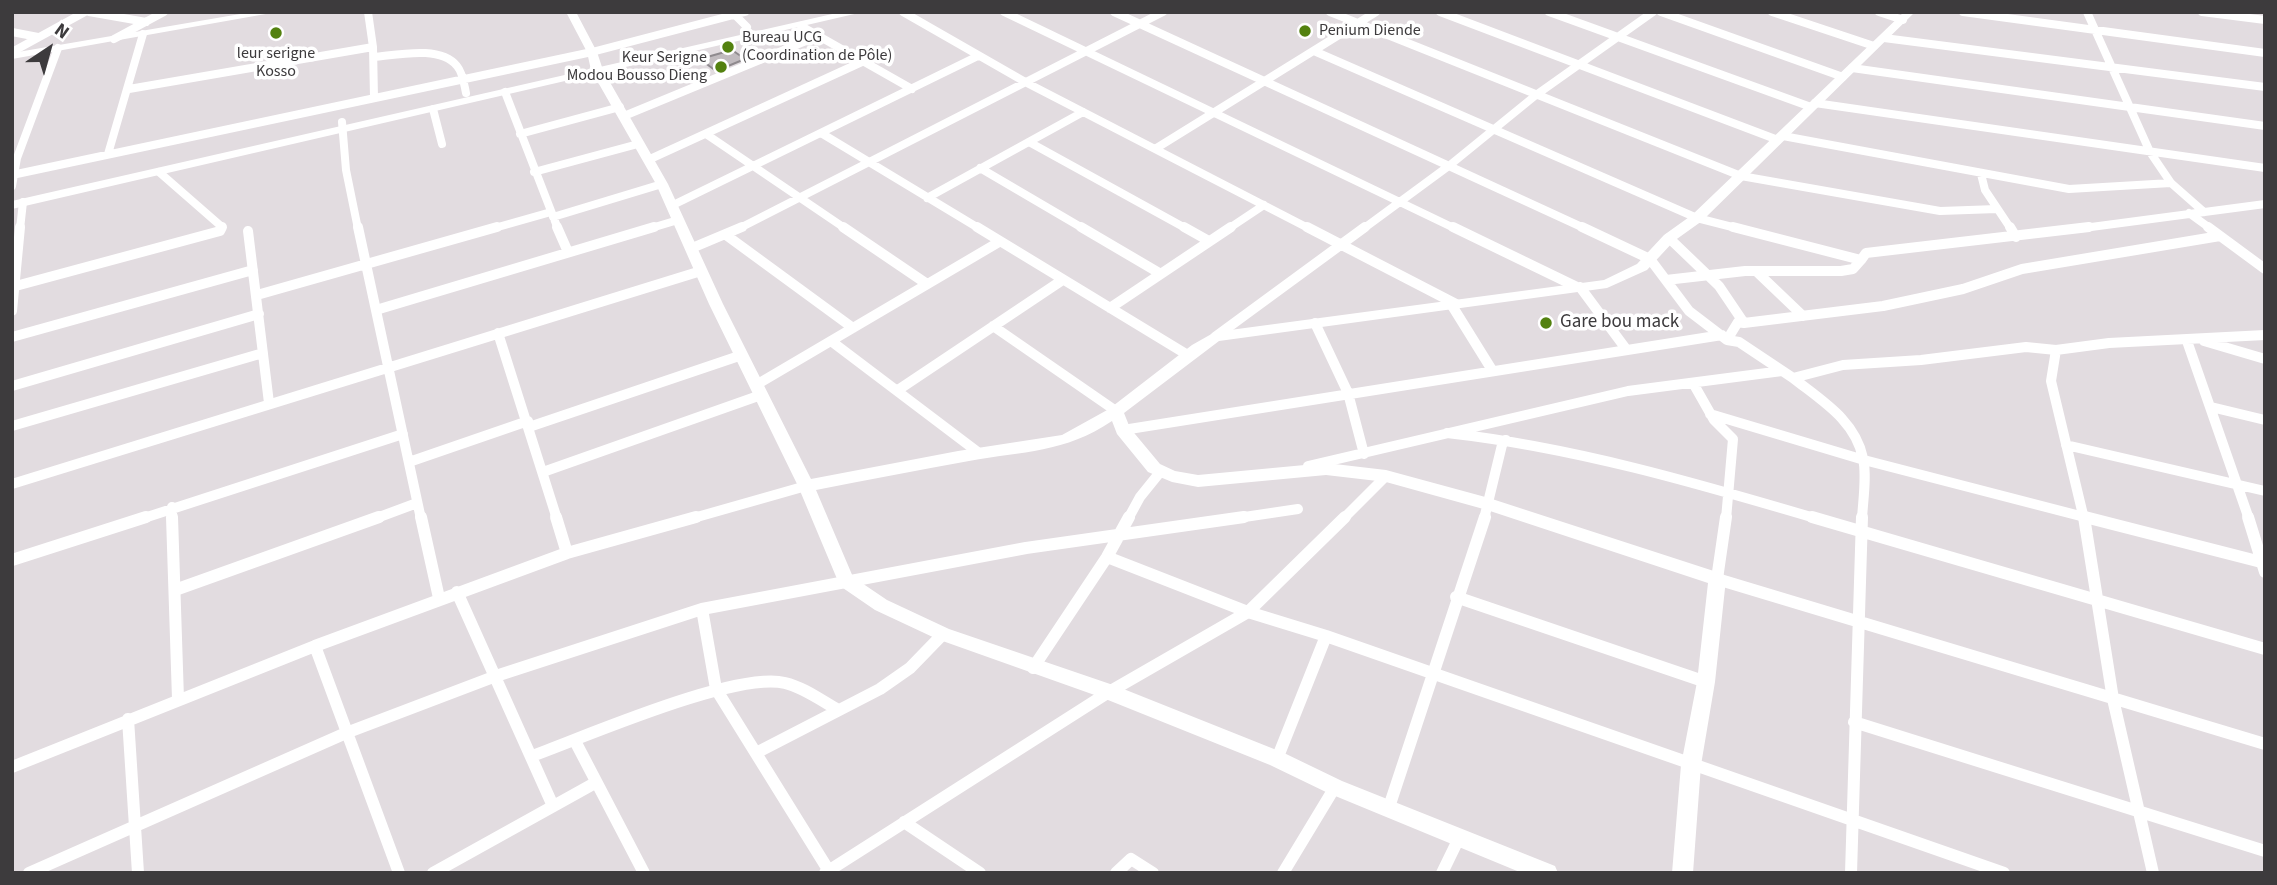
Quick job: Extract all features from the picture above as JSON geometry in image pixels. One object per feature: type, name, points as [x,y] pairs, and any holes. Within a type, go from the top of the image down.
[{"type":"main road","points":[[16,201],[159,172],[594,61],[814,12]]},
{"type":"main road","points":[[16,201],[342,126],[505,92],[594,61],[801,26],[857,12]]},
{"type":"street","points":[[12,54],[38,37],[87,12],[145,28]]},
{"type":"street","points":[[108,154],[145,28],[164,12]]},
{"type":"street","points":[[224,20],[238,12]]},
{"type":"street","points":[[12,54],[114,39],[145,28],[272,12]]},
{"type":"street","points":[[368,12],[374,57],[374,98]]},
{"type":"street","points":[[571,12],[594,61],[662,184],[741,355],[806,486],[846,581],[881,605],[943,634],[1033,668],[1109,692],[1548,873]]},
{"type":"street","points":[[13,175],[462,79],[594,61],[745,12]]},
{"type":"street","points":[[903,12],[1027,83],[1454,304],[1492,370]]},
{"type":"street","points":[[1004,12],[1579,287],[1626,349]]},
{"type":"street","points":[[1114,12],[1450,165],[1650,260],[1689,311],[1725,337],[1740,342],[1793,378],[1843,418],[1853,430],[1864,460],[1851,873]]},
{"type":"street","points":[[692,248],[802,199],[1163,12]]},
{"type":"street","points":[[1330,12],[1741,176],[1940,211],[1997,209]]},
{"type":"street","points":[[1155,149],[1376,12]]},
{"type":"street","points":[[1440,12],[1579,66],[1781,138],[2081,190],[2171,183]]},
{"type":"street","points":[[1549,12],[1813,105],[2265,168]]},
{"type":"street","points":[[12,766],[439,598],[567,553],[806,486],[979,453],[1055,442],[1078,434],[1116,411],[1186,354],[1343,245],[1450,165],[1536,95],[1653,12]]},
{"type":"street","points":[[1661,12],[1847,72],[2265,126]]},
{"type":"street","points":[[1772,12],[1879,42],[2262,88]]},
{"type":"street","points":[[1879,12],[1906,16]]},
{"type":"street","points":[[1963,12],[2265,53]]},
{"type":"street","points":[[2087,12],[2150,152],[2171,183],[2204,212]]},
{"type":"street","points":[[2202,12],[2265,20]]},
{"type":"street","points":[[733,14],[747,27]]},
{"type":"street","points":[[1214,337],[1607,284],[1642,267],[1669,238],[1697,218],[1906,16]]},
{"type":"street","points":[[801,26],[912,89]]},
{"type":"street","points":[[12,32],[38,37]]},
{"type":"street","points":[[520,134],[622,112],[818,36]]},
{"type":"street","points":[[129,89],[373,47]]},
{"type":"street","points":[[12,186],[13,175],[58,48]]},
{"type":"street","points":[[1314,51],[1697,218],[1861,260]]},
{"type":"street","points":[[374,57],[442,56],[456,64],[467,93]]},
{"type":"street","points":[[671,206],[978,56]]},
{"type":"street","points":[[648,160],[864,61]]},
{"type":"street","points":[[505,92],[534,172],[568,252]]},
{"type":"street","points":[[433,109],[442,144]]},
{"type":"street","points":[[927,198],[1083,112]]},
{"type":"street","points":[[342,126],[346,170],[439,598]]},
{"type":"street","points":[[821,133],[1061,281],[1186,354]]},
{"type":"street","points":[[706,134],[927,284]]},
{"type":"street","points":[[1029,142],[1209,242]]},
{"type":"street","points":[[534,172],[638,144]]},
{"type":"street","points":[[980,168],[1161,274]]},
{"type":"street","points":[[14,287],[220,231],[222,227],[159,172]]},
{"type":"street","points":[[1982,174],[1983,187],[2016,237]]},
{"type":"street","points":[[257,295],[662,184]]},
{"type":"street","points":[[12,311],[16,201]]},
{"type":"street","points":[[1110,308],[1264,205]]},
{"type":"street","points":[[1666,280],[1745,271],[1758,273],[1853,269],[1866,253],[2265,205]]},
{"type":"street","points":[[2189,213],[2265,269]]},
{"type":"street","points":[[376,310],[678,220]]},
{"type":"street","points":[[248,231],[269,404]]},
{"type":"street","points":[[726,235],[853,328]]},
{"type":"street","points":[[1123,430],[1626,349],[1725,337],[1738,322],[1883,306],[1963,289],[2022,269],[2220,236]]},
{"type":"street","points":[[1669,238],[1719,286],[1744,323]]},
{"type":"street","points":[[543,472],[759,390],[831,341],[999,242]]},
{"type":"street","points":[[12,337],[253,270]]},
{"type":"street","points":[[12,484],[701,271]]},
{"type":"street","points":[[1758,273],[1803,316]]},
{"type":"street","points":[[898,390],[1061,281]]},
{"type":"street","points":[[12,386],[259,314]]},
{"type":"street","points":[[1315,323],[1348,393],[1364,454]]},
{"type":"street","points":[[993,326],[1116,411],[1123,430],[1161,471],[1198,481],[1326,469],[1386,476],[1489,504],[1717,579],[2265,744]]},
{"type":"street","points":[[498,333],[529,424],[567,553]]},
{"type":"street","points":[[1793,378],[1843,365],[1921,360],[2026,347],[2056,351],[2109,343],[2192,341],[2265,335]]},
{"type":"street","points":[[831,341],[979,453]]},
{"type":"street","points":[[2192,341],[2265,359]]},
{"type":"street","points":[[2192,341],[2264,566]]},
{"type":"street","points":[[2056,351],[2051,381],[2084,516],[2113,699],[2153,873]]},
{"type":"street","points":[[12,426],[263,353]]},
{"type":"street","points":[[409,461],[741,355]]},
{"type":"street","points":[[1278,472],[1628,391],[1782,371]]},
{"type":"street","points":[[1682,873],[1691,765],[1706,682],[1730,493],[1733,439],[1710,414],[1693,383]]},
{"type":"street","points":[[2211,407],[2265,419]]},
{"type":"street","points":[[1710,414],[1864,460],[2084,516],[2264,566]]},
{"type":"street","points":[[1447,433],[1517,440],[1730,493],[2265,649]]},
{"type":"street","points":[[12,560],[172,506],[403,434]]},
{"type":"street","points":[[1389,807],[1456,597],[1489,504],[1502,445],[1506,440]]},
{"type":"street","points":[[2066,445],[2265,491]]},
{"type":"street","points":[[1033,668],[1107,557],[1140,497],[1161,471]]},
{"type":"street","points":[[702,609],[716,688],[827,872],[1109,692],[1248,612],[1386,476]]},
{"type":"street","points":[[176,590],[417,503]]},
{"type":"street","points":[[172,506],[178,699]]},
{"type":"street","points":[[29,873],[346,733],[496,676],[702,609],[1120,533],[1297,509]]},
{"type":"street","points":[[1107,557],[1248,612],[1326,636],[2004,873]]},
{"type":"street","points":[[457,592],[553,807]]},
{"type":"street","points":[[1456,597],[1706,682]]},
{"type":"street","points":[[756,753],[880,689],[910,668],[943,634]]},
{"type":"street","points":[[1277,759],[1326,636]]},
{"type":"street","points":[[315,646],[399,873]]},
{"type":"street","points":[[532,756],[716,688],[775,681],[788,683],[838,710]]},
{"type":"street","points":[[128,719],[138,873]]},
{"type":"street","points":[[1854,722],[2265,850]]},
{"type":"street","points":[[575,741],[644,873]]},
{"type":"street","points":[[433,873],[595,783]]},
{"type":"street","points":[[1283,873],[1335,787]]},
{"type":"street","points":[[904,822],[980,873]]},
{"type":"street","points":[[1442,873],[1460,836]]},
{"type":"street","points":[[1116,873],[1131,859],[1153,873]]},
{"type":"building","name":"Keur Serigne Modou Bousso Dieng","points":[[732,50],[745,59],[716,71],[700,59]]},
{"type":"place","name":"Penium Diende","points":[[1305,31]]},
{"type":"place","name":"leur serigne Kosso","points":[[276,33]]},
{"type":"place","name":"Bureau UCG (Coordination de Pôle)","points":[[728,47]]},
{"type":"place","name":"Keur Serigne Modou Bousso Dieng","points":[[721,67]]},
{"type":"place","name":"Gare bou mack","points":[[1546,323]]}]
